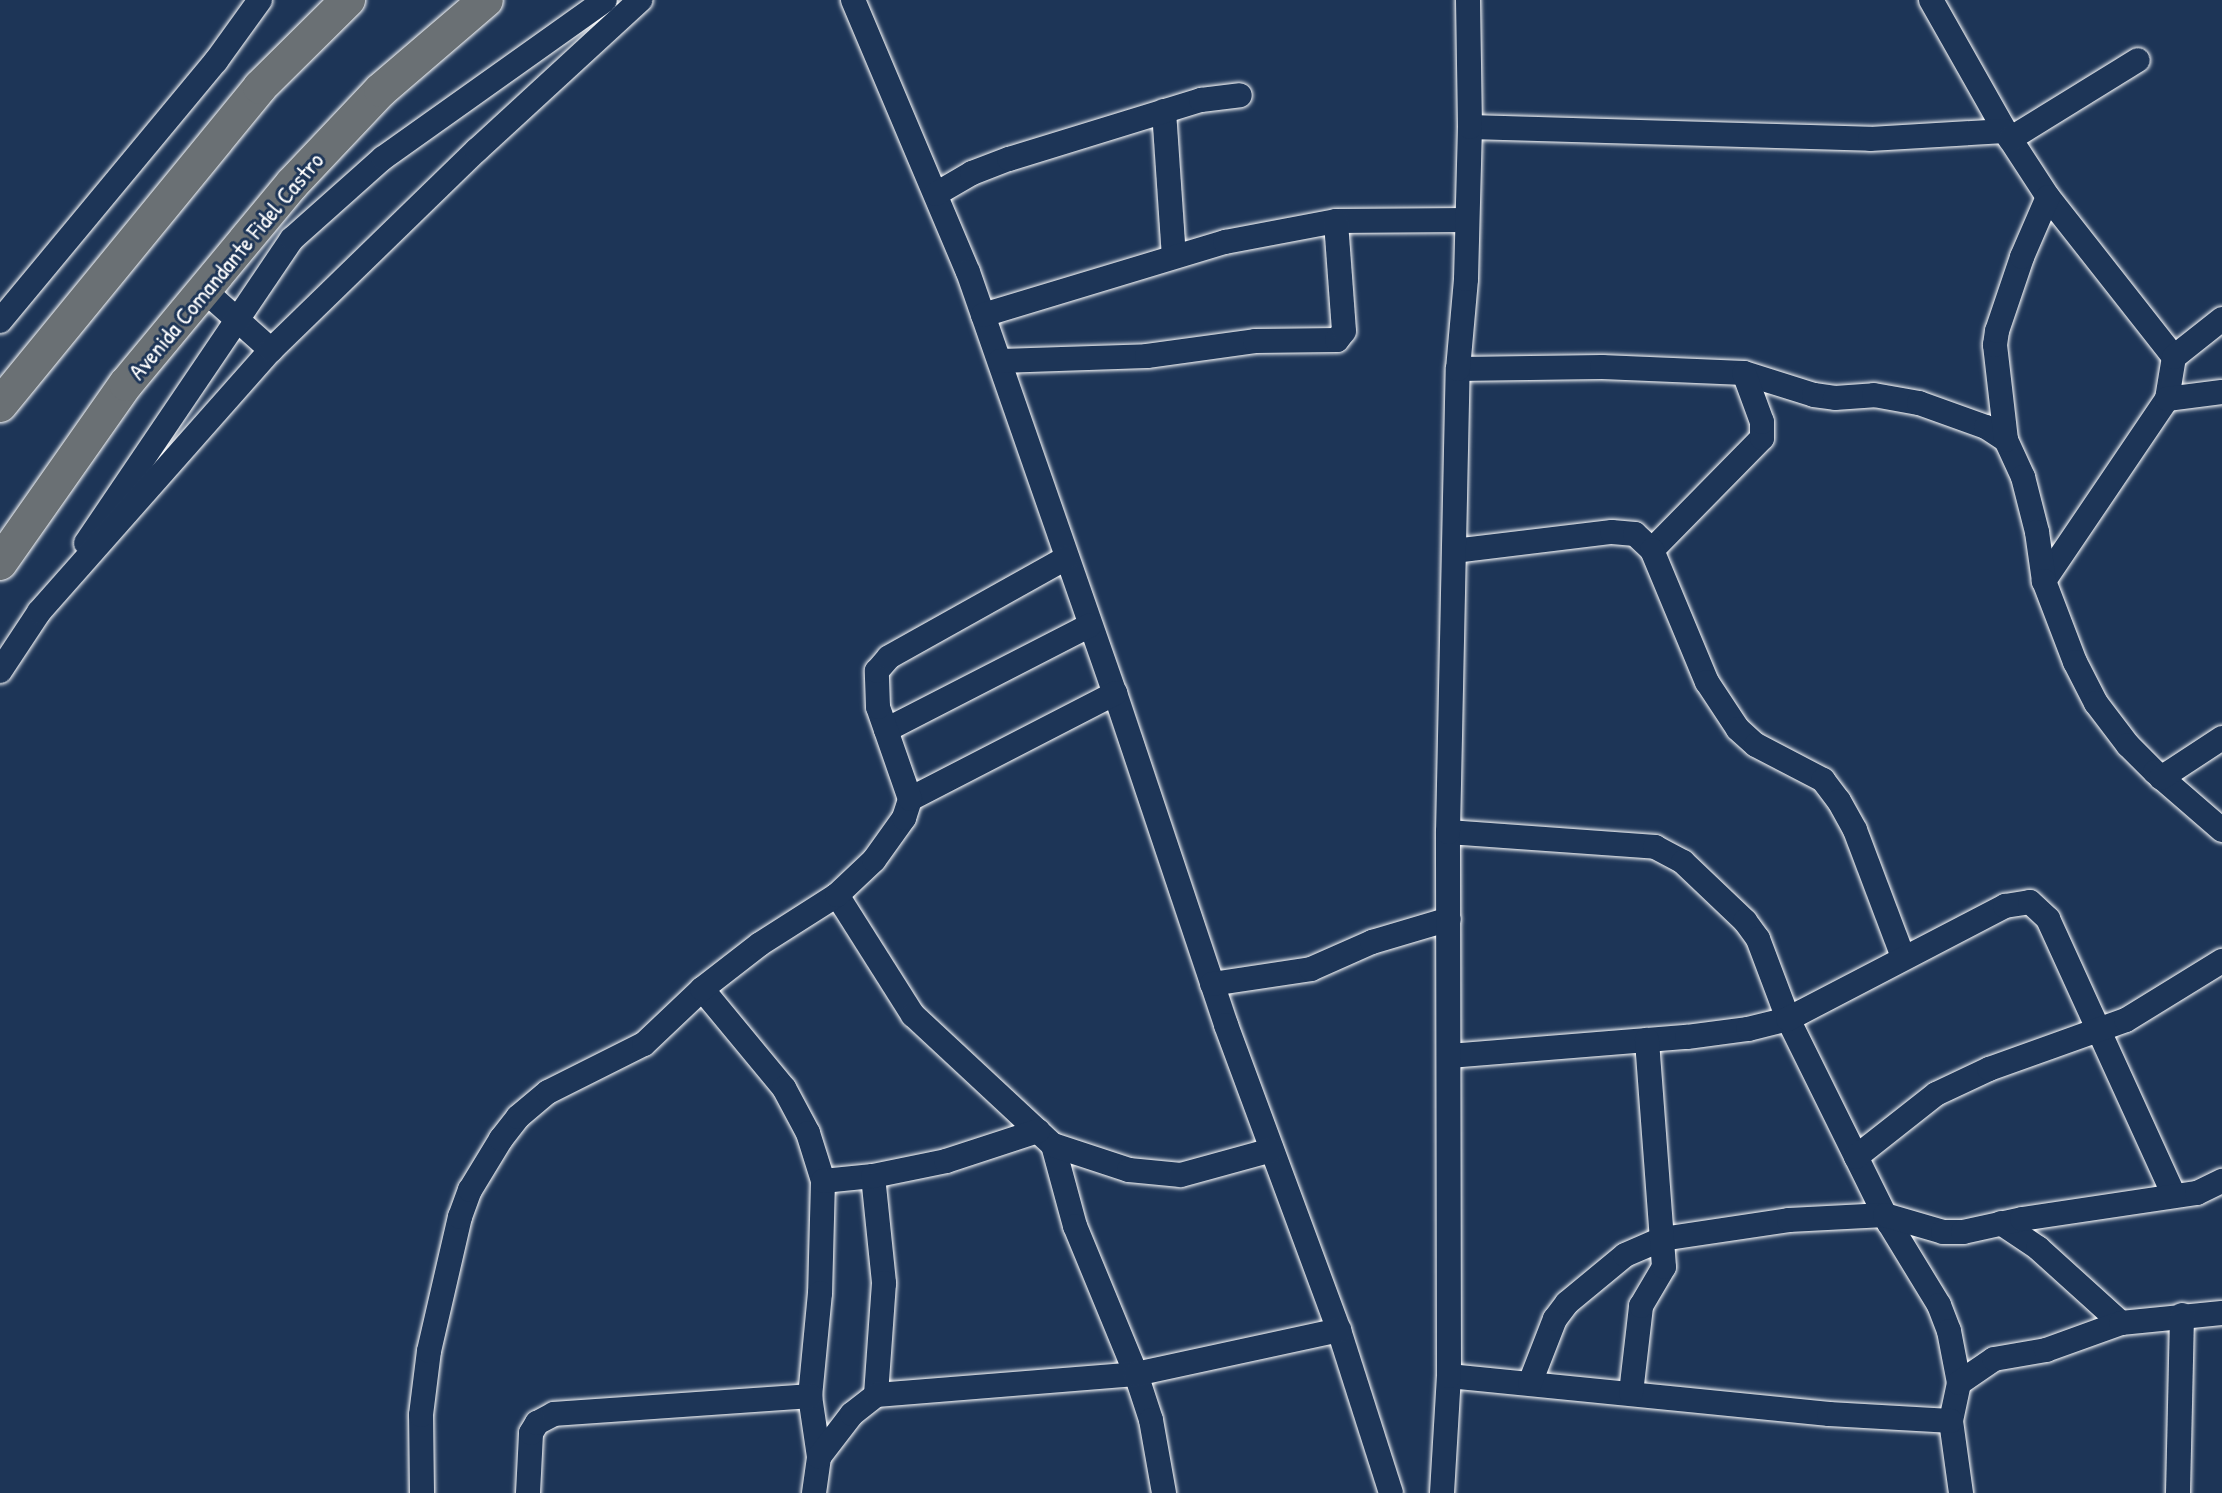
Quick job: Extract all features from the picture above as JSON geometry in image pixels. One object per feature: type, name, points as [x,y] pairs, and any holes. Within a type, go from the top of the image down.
[{"type":"highway","points":[[0,405],[260,87],[348,0]]},
{"type":"highway","name":"Avenida Comandante Fidel Castro","points":[[0,563],[126,384],[292,184],[381,90],[486,0]]},
{"type":"street","points":[[0,321],[216,61],[260,0]]},
{"type":"street","points":[[0,671],[292,239],[383,158],[605,0]]},
{"type":"street","points":[[39,612],[271,350],[477,150],[640,0]]},
{"type":"street","points":[[853,0],[936,194],[1000,361],[1212,984],[1339,1330],[1391,1493]]},
{"type":"street","points":[[1442,1493],[1449,1376],[1448,832],[1458,369],[1466,279],[1470,127],[1468,0]]},
{"type":"street","points":[[1931,0],[2008,135],[2048,197],[2174,357]]},
{"type":"street","points":[[1470,127],[1859,139],[2008,135],[2138,60]]},
{"type":"street","points":[[936,194],[972,173],[1009,159],[1201,100],[1240,95]]},
{"type":"street","points":[[1164,111],[1174,256]]},
{"type":"street","points":[[2048,197],[2022,257],[1995,345],[2006,440],[2023,477],[2037,532],[2044,581],[2075,662],[2096,703],[2128,745],[2222,830]]},
{"type":"street","points":[[983,315],[1225,242],[1336,221],[1466,220]]},
{"type":"street","points":[[1000,361],[1147,356],[1255,341],[1337,340],[1344,331],[1336,221]]},
{"type":"street","points":[[204,290],[271,350]]},
{"type":"street","points":[[2044,581],[2167,399],[2174,357],[2222,319]]},
{"type":"street","points":[[1458,369],[1602,367],[1744,373],[1835,398],[1874,395],[1919,403],[1986,427],[2006,440]]},
{"type":"street","points":[[1652,550],[1762,438],[1762,422],[1744,373]]},
{"type":"street","points":[[2167,399],[2222,392]]},
{"type":"street","points":[[1454,551],[1612,532],[1635,534],[1652,550],[1707,682],[1738,729],[1756,745],[1823,780],[1839,801],[1855,830],[1903,957]]},
{"type":"street","points":[[422,1493],[421,1415],[425,1372],[453,1241],[470,1190],[501,1139],[532,1104],[548,1092],[644,1044],[702,989],[760,944],[837,895],[884,848],[904,818],[910,799],[878,707],[877,671],[889,657],[1066,558]]},
{"type":"street","points":[[886,730],[1090,625]]},
{"type":"street","points":[[910,799],[1115,693]]},
{"type":"street","points":[[2161,778],[2222,738]]},
{"type":"street","points":[[1448,832],[1655,847],[1668,853],[1718,891],[1745,921],[1758,939],[1788,1019],[1885,1215],[1939,1305],[1955,1353],[1959,1383],[1951,1421],[1961,1493]]},
{"type":"street","points":[[837,895],[913,1015],[1046,1138],[1129,1170],[1181,1175],[1272,1150]]},
{"type":"street","points":[[1449,1056],[1748,1029],[1788,1019],[2005,906],[2030,902],[2048,919],[2174,1196]]},
{"type":"street","points":[[1212,984],[1311,969],[1372,942],[1449,919]]},
{"type":"street","points":[[1856,1157],[1936,1094],[1989,1069],[2098,1032],[2163,1000],[2222,961]]},
{"type":"street","points":[[702,989],[784,1088],[808,1133],[823,1181],[820,1293],[810,1396],[819,1457],[814,1493]]},
{"type":"street","points":[[1631,1393],[1641,1306],[1664,1267],[1647,1040]]},
{"type":"street","points":[[823,1181],[873,1176],[1046,1138]]},
{"type":"street","points":[[1046,1138],[1075,1226],[1136,1374],[1151,1420],[1164,1493]]},
{"type":"street","points":[[873,1176],[884,1283],[876,1395]]},
{"type":"street","points":[[1530,1383],[1555,1319],[1567,1303],[1625,1255],[1662,1239],[1789,1220],[1885,1215],[1943,1232],[2197,1193],[2222,1181]]},
{"type":"street","points":[[2001,1223],[2038,1248],[2121,1323]]},
{"type":"street","points":[[1959,1383],[1994,1359],[2046,1350],[2121,1323],[2222,1313]]},
{"type":"street","points":[[2178,1493],[2182,1315]]},
{"type":"street","points":[[819,1457],[852,1414],[876,1395],[1136,1374],[1339,1330]]},
{"type":"street","points":[[1449,1376],[1829,1414],[1951,1421]]},
{"type":"street","points":[[528,1493],[531,1433],[537,1423],[554,1414],[810,1396]]}]
